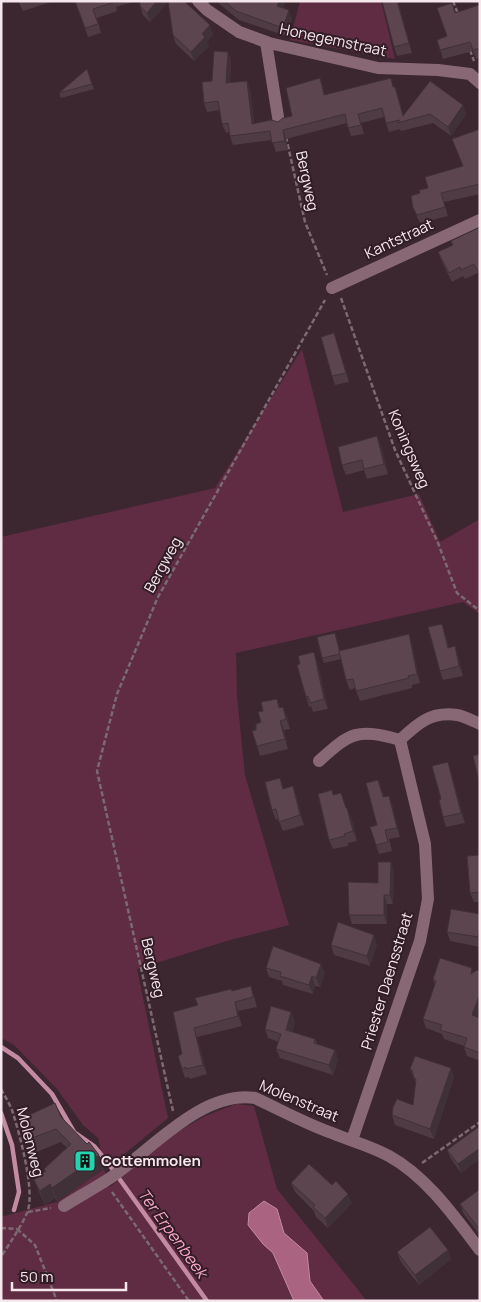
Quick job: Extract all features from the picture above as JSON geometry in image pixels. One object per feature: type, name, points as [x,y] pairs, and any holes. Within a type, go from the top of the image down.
[{"type":"street","name":"Honegemstraat","points":[[198,1],[207,10],[239,32],[266,42],[378,68],[438,70],[475,78]]},
{"type":"street","name":"Honegemstraat","points":[[266,42],[279,123]]},
{"type":"street","name":"Kantstraat","points":[[332,288],[480,220]]},
{"type":"street","points":[[319,761],[340,742],[354,734],[377,734],[400,740],[420,722],[435,716],[457,715],[480,724]]},
{"type":"street","name":"Priester Daensstraat","points":[[352,1140],[420,941],[428,899],[425,844],[400,740]]},
{"type":"street","name":"Molenstraat","points":[[64,1206],[105,1181],[176,1125],[200,1110],[225,1100],[246,1097],[255,1098],[312,1126],[391,1156],[438,1196],[480,1250]]},
{"type":"path","points":[[453,1],[459,19]]},
{"type":"path","points":[[468,45],[474,63],[475,78]]},
{"type":"path","name":"Bergweg","points":[[176,1125],[97,771],[117,694],[158,597],[332,288],[305,222],[286,137]]},
{"type":"path","name":"Koningsweg","points":[[332,288],[340,294],[395,450],[438,543],[457,593],[480,611]]},
{"type":"path","name":"Molenweg","points":[[1,1089],[11,1109],[22,1148],[29,1181],[28,1212]]},
{"type":"path","points":[[411,1172],[480,1122]]},
{"type":"path","points":[[105,1181],[189,1301]]},
{"type":"path","points":[[1,1257],[28,1212],[64,1206]]},
{"type":"path","points":[[1,1228],[17,1229],[35,1245],[57,1301]]},
{"type":"shaded area","points":[[300,1],[381,1],[395,59],[290,40]]},
{"type":"shaded area","points":[[302,349],[343,512],[419,494],[440,542],[480,519],[480,614],[463,602],[236,653],[237,696],[245,775],[289,925],[230,940],[137,969],[168,1118],[111,1165],[101,1151],[98,1138],[83,1125],[57,1089],[14,1045],[1,1038],[1,537],[215,488]]},
{"type":"shaded area","points":[[236,1104],[254,1106],[277,1189],[367,1301],[1,1301],[1,1217],[57,1202],[104,1169],[110,1187],[172,1135],[205,1116]]},
{"type":"shaded area","points":[[264,1201],[277,1209],[284,1233],[307,1253],[310,1281],[324,1301],[294,1301],[273,1253],[248,1225],[249,1213]]},
{"type":"building","points":[[75,1],[114,2],[93,9],[98,24],[85,28]]},
{"type":"building","points":[[140,1],[157,1],[147,13],[140,6]]},
{"type":"building","points":[[168,1],[184,1],[210,25],[202,34],[205,37],[191,52],[173,35]]},
{"type":"building","points":[[224,1],[279,1],[277,6],[289,10],[283,28],[236,11]]},
{"type":"building","points":[[382,1],[397,1],[409,43],[394,47]]},
{"type":"building","points":[[452,3],[455,13],[479,5],[480,48],[473,50],[470,42],[440,50],[437,40],[447,36],[437,8]]},
{"type":"building","points":[[214,51],[228,52],[226,83],[247,81],[252,124],[271,120],[278,122],[283,118],[292,116],[286,88],[320,78],[324,95],[391,78],[403,116],[430,81],[463,105],[448,127],[430,114],[397,123],[400,120],[386,123],[382,108],[358,114],[361,125],[348,128],[345,114],[283,130],[285,141],[272,143],[270,131],[230,136],[228,123],[222,124],[218,101],[204,103],[202,82],[212,81]]},
{"type":"building","points":[[87,69],[92,84],[59,93]]},
{"type":"building","points":[[480,129],[480,184],[441,193],[445,207],[417,215],[413,208],[411,196],[420,193],[419,190],[428,188],[425,177],[463,166],[452,139]]},
{"type":"building","points":[[480,227],[480,275],[474,264],[461,270],[460,267],[449,273],[438,252],[453,245],[451,241]]},
{"type":"building","points":[[334,333],[346,373],[332,376],[321,337]]},
{"type":"building","points":[[377,436],[384,464],[364,469],[362,460],[342,465],[338,447]]},
{"type":"building","points":[[442,624],[448,648],[455,646],[459,666],[440,671],[428,627]]},
{"type":"building","points":[[335,633],[340,654],[322,658],[317,637]]},
{"type":"building","points":[[409,634],[417,674],[408,676],[409,678],[356,691],[353,679],[346,680],[339,651]]},
{"type":"building","points":[[314,652],[324,699],[310,703],[308,696],[306,697],[297,665],[300,664],[298,656]]},
{"type":"building","points":[[277,699],[279,708],[283,707],[286,719],[280,721],[285,739],[257,746],[252,731],[256,730],[256,724],[261,722],[258,712],[263,711],[261,702]]},
{"type":"building","points":[[480,754],[480,785],[473,756]]},
{"type":"building","points":[[448,762],[461,813],[443,817],[439,800],[441,799],[432,766]]},
{"type":"building","points":[[280,778],[283,789],[293,786],[300,815],[279,822],[276,809],[272,810],[265,782]]},
{"type":"building","points":[[378,780],[383,797],[389,796],[397,828],[385,830],[388,842],[376,845],[370,827],[377,825],[366,783]]},
{"type":"building","points":[[332,790],[333,795],[341,793],[353,831],[344,834],[345,836],[329,840],[318,794]]},
{"type":"building","points":[[480,855],[480,892],[470,893],[467,856]]},
{"type":"building","points":[[378,862],[391,862],[390,895],[384,895],[384,915],[349,915],[348,882],[378,883]]},
{"type":"building","points":[[451,909],[480,914],[478,937],[447,932]]},
{"type":"building","points":[[338,922],[374,935],[367,956],[331,945]]},
{"type":"building","points":[[273,946],[321,964],[316,978],[312,976],[309,985],[280,976],[281,972],[266,968]]},
{"type":"building","points":[[440,958],[472,968],[471,974],[477,970],[480,971],[480,993],[472,1015],[480,1018],[480,1053],[464,1047],[467,1038],[440,1030],[442,1025],[423,1019],[436,981],[433,979]]},
{"type":"building","points":[[251,986],[253,997],[235,1002],[238,1016],[194,1028],[203,1065],[182,1069],[178,1056],[182,1054],[173,1012],[198,1005],[195,998]]},
{"type":"building","points":[[271,1006],[291,1012],[286,1030],[315,1039],[314,1043],[335,1050],[329,1065],[276,1049],[281,1034],[265,1029]]},
{"type":"building","points":[[415,1056],[451,1068],[430,1129],[392,1115],[397,1099],[413,1105],[416,1079],[410,1069]]},
{"type":"building","points":[[55,1103],[61,1117],[87,1144],[89,1142],[99,1155],[52,1188],[50,1184],[40,1191],[34,1180],[46,1171],[44,1169],[71,1144],[56,1129],[29,1139],[25,1117]]},
{"type":"building","points":[[480,1126],[480,1148],[458,1164],[447,1150]]},
{"type":"building","points":[[309,1164],[332,1185],[336,1181],[348,1194],[325,1218],[313,1207],[315,1205],[291,1183]]},
{"type":"building","points":[[480,1189],[480,1230],[460,1204]]},
{"type":"building","points":[[430,1227],[448,1250],[415,1275],[397,1252]]},
{"type":"waterway","name":"Ter Erpenbeek","points":[[1,1047],[18,1058],[52,1094],[74,1132],[94,1146],[108,1163],[207,1301]]},
{"type":"waterway","points":[[1,1113],[12,1145],[19,1192],[14,1210]]},
{"type":"place","name":"Cottemmolen","points":[[85,1161]]}]
